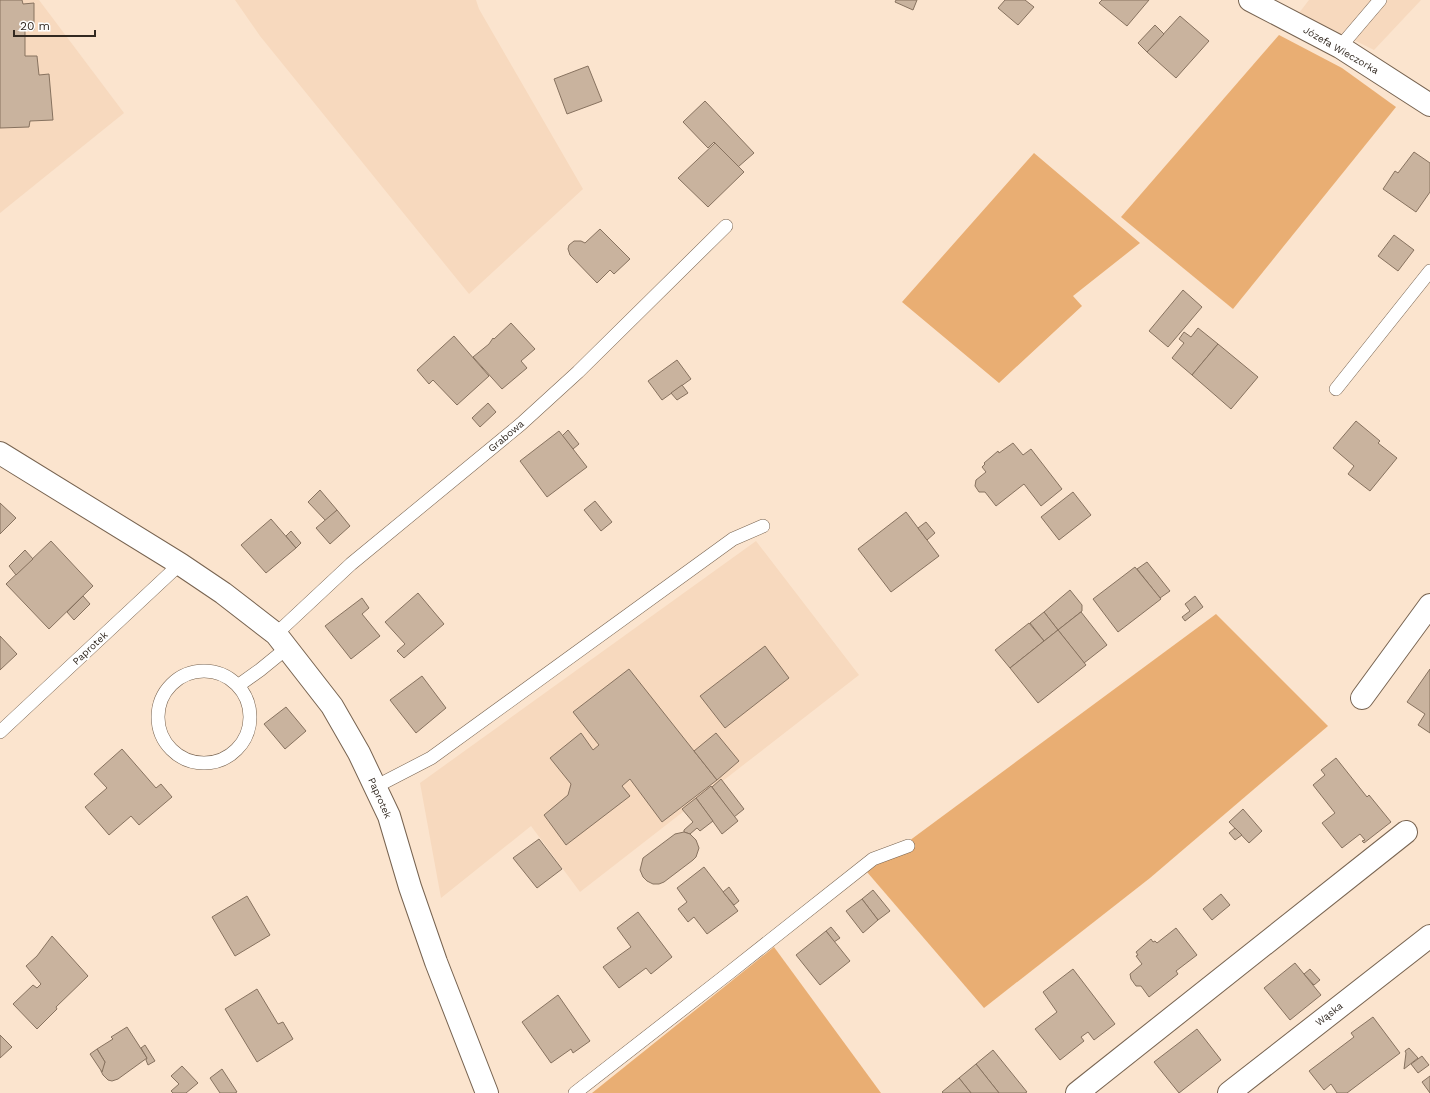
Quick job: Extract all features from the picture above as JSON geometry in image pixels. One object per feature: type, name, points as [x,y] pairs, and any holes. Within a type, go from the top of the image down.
[{"type":"street","name":"Józefa Wieczorka","points":[[1250,0],[1340,47],[1430,105]]},
{"type":"street","name":"Paprotek","points":[[0,453],[180,564],[223,593],[281,641],[332,706],[359,753],[389,816],[410,887],[436,962],[487,1093]]},
{"type":"street","points":[[1362,698],[1430,605]]},
{"type":"street","points":[[1076,1093],[1406,832]]},
{"type":"street","name":"Wąska","points":[[1229,1093],[1430,936]]},
{"type":"lane","points":[[1340,47],[1380,0]]},
{"type":"lane","name":"Grabowa","points":[[239,685],[351,564],[527,419],[578,372],[726,226]]},
{"type":"lane","points":[[1336,389],[1430,271]]},
{"type":"lane","points":[[376,787],[431,758],[733,539],[763,526]]},
{"type":"lane","name":"Paprotek","points":[[0,732],[180,564]]},
{"type":"lane","points":[[203,670],[222,674],[239,685],[248,701],[251,718],[247,736],[236,751],[222,761],[204,764],[186,761],[172,752],[162,737],[157,720],[159,703],[168,686],[184,674],[203,670]]},
{"type":"lane","points":[[575,1093],[729,974],[873,859],[908,846]]},
{"type":"shaded area","points":[[0,0],[39,0],[124,113],[0,213]]},
{"type":"shaded area","points":[[235,0],[476,0],[479,9],[583,189],[469,294],[260,36]]},
{"type":"shaded area","points":[[1309,0],[1421,0],[1374,50],[1299,13]]},
{"type":"shaded area","points":[[1279,35],[1342,68],[1396,107],[1233,309],[1121,217]]},
{"type":"shaded area","points":[[1034,153],[1140,243],[1073,296],[1082,306],[999,383],[902,302]]},
{"type":"shaded area","points":[[756,541],[859,675],[580,892],[531,826],[441,898],[420,783]]},
{"type":"shaded area","points":[[1216,614],[1328,726],[1150,878],[984,1008],[867,872]]},
{"type":"shaded area","points":[[774,947],[881,1093],[592,1093]]},
{"type":"building","points":[[0,0],[22,0],[23,4],[34,3],[34,30],[25,30],[25,56],[37,56],[39,75],[49,74],[53,120],[30,121],[29,127],[0,128]]},
{"type":"building","points":[[896,0],[917,0],[913,10],[895,2]]},
{"type":"building","points":[[1005,0],[1025,0],[1034,7],[1018,25],[998,8]]},
{"type":"building","points":[[1102,0],[1149,0],[1127,26],[1099,3]]},
{"type":"building","points":[[1180,16],[1209,41],[1176,78],[1147,52]]},
{"type":"building","points":[[1155,25],[1164,34],[1147,52],[1138,43]]},
{"type":"building","points":[[588,66],[602,101],[567,114],[554,79]]},
{"type":"building","points":[[705,101],[754,153],[738,167],[714,142],[708,148],[683,122]]},
{"type":"building","points":[[715,143],[744,172],[708,207],[678,178]]},
{"type":"building","points":[[1414,152],[1430,163],[1430,192],[1416,212],[1383,189],[1395,171],[1398,173]]},
{"type":"building","points":[[600,229],[630,259],[614,274],[610,270],[597,283],[570,255],[568,249],[569,245],[574,241],[581,241],[585,243]]},
{"type":"building","points":[[1394,235],[1414,250],[1398,271],[1378,256]]},
{"type":"building","points":[[1183,290],[1202,307],[1168,347],[1149,331]]},
{"type":"building","points":[[511,323],[535,349],[521,361],[527,368],[502,389],[473,357]]},
{"type":"building","points":[[1198,328],[1218,344],[1192,375],[1172,358],[1184,343],[1179,339],[1184,332],[1191,337]]},
{"type":"building","points":[[454,336],[489,376],[457,405],[433,380],[429,384],[417,370]]},
{"type":"building","points":[[1218,344],[1258,377],[1231,409],[1192,375]]},
{"type":"building","points":[[677,360],[691,379],[662,400],[648,381]]},
{"type":"building","points":[[682,385],[688,393],[677,400],[671,393]]},
{"type":"building","points":[[488,403],[496,412],[480,427],[472,418]]},
{"type":"building","points":[[1356,421],[1380,441],[1378,443],[1397,458],[1370,491],[1348,474],[1354,466],[1333,448]]},
{"type":"building","points":[[568,430],[579,444],[573,449],[562,436]]},
{"type":"building","points":[[559,431],[587,467],[547,497],[520,461]]},
{"type":"building","points":[[1013,443],[1023,455],[1031,449],[1062,489],[1041,506],[1024,484],[996,506],[985,492],[979,492],[975,486],[976,480],[986,472],[982,467],[985,464],[984,463],[998,451],[999,453]]},
{"type":"building","points":[[320,490],[337,510],[326,521],[308,502]]},
{"type":"building","points":[[1073,492],[1091,515],[1059,540],[1041,517]]},
{"type":"building","points":[[595,501],[612,522],[601,531],[584,510]]},
{"type":"building","points":[[0,503],[16,518],[0,534]]},
{"type":"building","points":[[337,510],[350,526],[330,544],[316,528]]},
{"type":"building","points":[[906,512],[939,556],[891,592],[858,549]]},
{"type":"building","points":[[271,519],[296,548],[266,573],[241,545]]},
{"type":"building","points":[[926,522],[935,533],[927,540],[918,528]]},
{"type":"building","points":[[291,531],[301,543],[296,548],[286,536]]},
{"type":"building","points":[[51,541],[93,586],[49,629],[6,584]]},
{"type":"building","points":[[25,550],[33,559],[16,575],[9,566]]},
{"type":"building","points":[[1147,562],[1170,591],[1160,598],[1137,569]]},
{"type":"building","points":[[1135,567],[1161,599],[1118,632],[1093,599]]},
{"type":"building","points":[[1070,590],[1082,605],[1082,611],[1058,630],[1044,612]]},
{"type":"building","points":[[418,593],[444,624],[404,658],[397,651],[405,644],[385,622]]},
{"type":"building","points":[[83,596],[90,604],[74,620],[67,612]]},
{"type":"building","points":[[1195,596],[1203,607],[1185,621],[1182,617],[1190,611],[1185,604]]},
{"type":"building","points":[[362,598],[369,608],[362,614],[380,636],[351,659],[325,626]]},
{"type":"building","points":[[1044,612],[1058,630],[1044,641],[1030,623]]},
{"type":"building","points":[[1081,612],[1107,645],[1084,663],[1058,630]]},
{"type":"building","points":[[1029,623],[1044,641],[1010,668],[995,650]]},
{"type":"building","points":[[1058,630],[1086,665],[1038,703],[1010,668]]},
{"type":"building","points":[[0,636],[17,654],[0,670]]},
{"type":"building","points":[[765,646],[789,678],[725,728],[700,696]]},
{"type":"building","points":[[629,669],[717,780],[662,822],[630,779],[622,786],[630,796],[566,845],[544,815],[568,795],[571,784],[550,758],[581,733],[593,750],[599,745],[573,712]]},
{"type":"building","points":[[1430,669],[1430,733],[1418,725],[1425,714],[1407,702]]},
{"type":"building","points":[[422,676],[446,708],[416,733],[390,700]]},
{"type":"building","points":[[286,707],[306,731],[285,749],[264,724]]},
{"type":"building","points":[[716,733],[739,761],[717,780],[694,751]]},
{"type":"building","points":[[122,749],[156,788],[161,784],[172,797],[139,825],[131,816],[109,835],[85,807],[107,788],[94,774]]},
{"type":"building","points":[[1336,758],[1367,797],[1369,795],[1391,822],[1364,843],[1362,841],[1365,840],[1360,834],[1342,848],[1322,823],[1335,813],[1313,785],[1325,775],[1321,770]]},
{"type":"building","points":[[721,779],[744,809],[734,817],[712,787]]},
{"type":"building","points":[[711,786],[738,821],[722,834],[696,798]]},
{"type":"building","points":[[696,798],[713,821],[700,831],[697,828],[690,834],[684,832],[684,830],[693,822],[682,809]]},
{"type":"building","points":[[1243,809],[1262,831],[1249,843],[1229,822]]},
{"type":"building","points":[[1235,828],[1242,835],[1235,840],[1229,833]]},
{"type":"building","points":[[684,832],[690,834],[696,840],[699,848],[696,857],[664,882],[653,884],[647,881],[643,877],[640,870],[643,858],[675,834]]},
{"type":"building","points":[[539,839],[562,869],[537,888],[513,858]]},
{"type":"building","points":[[704,867],[738,911],[707,934],[694,917],[688,922],[678,909],[687,902],[677,888]]},
{"type":"building","points":[[729,887],[739,901],[734,905],[723,892]]},
{"type":"building","points":[[873,890],[890,911],[878,920],[862,899]]},
{"type":"building","points":[[1221,894],[1230,905],[1212,920],[1203,909]]},
{"type":"building","points":[[247,896],[270,935],[235,956],[212,917]]},
{"type":"building","points":[[862,899],[878,920],[863,933],[846,911]]},
{"type":"building","points":[[638,912],[672,957],[651,974],[646,968],[619,988],[603,967],[631,947],[617,928]]},
{"type":"building","points":[[831,927],[840,938],[834,942],[826,931]]},
{"type":"building","points":[[1176,928],[1197,955],[1176,971],[1178,974],[1149,997],[1141,986],[1136,986],[1131,979],[1130,974],[1142,964],[1136,956],[1138,955],[1136,952],[1151,939],[1153,942],[1155,941],[1157,943]]},
{"type":"building","points":[[826,931],[850,961],[820,985],[796,955]]},
{"type":"building","points":[[52,936],[88,976],[56,1007],[57,1009],[37,1029],[13,1004],[33,985],[37,988],[41,984],[26,966],[37,956]]},
{"type":"building","points":[[1295,963],[1321,995],[1290,1020],[1264,988]]},
{"type":"building","points":[[1073,969],[1115,1024],[1094,1040],[1088,1032],[1081,1037],[1084,1041],[1060,1060],[1035,1029],[1057,1012],[1043,992]]},
{"type":"building","points":[[1310,969],[1320,980],[1314,985],[1304,974]]},
{"type":"building","points":[[257,989],[278,1024],[283,1022],[293,1039],[257,1062],[225,1009]]},
{"type":"building","points":[[558,995],[590,1041],[573,1053],[571,1049],[551,1063],[522,1022]]},
{"type":"building","points":[[1373,1017],[1400,1053],[1347,1093],[1337,1093],[1331,1084],[1324,1090],[1309,1071],[1354,1037],[1351,1033]]},
{"type":"building","points":[[127,1027],[147,1058],[118,1079],[112,1081],[108,1080],[101,1071],[105,1062],[97,1049],[113,1039],[111,1037]]},
{"type":"building","points":[[1197,1029],[1221,1060],[1179,1093],[1154,1062]]},
{"type":"building","points":[[0,1035],[12,1047],[0,1058]]},
{"type":"building","points":[[145,1045],[155,1061],[148,1065],[146,1060],[147,1058],[141,1048]]},
{"type":"building","points":[[1409,1048],[1418,1058],[1404,1069],[1405,1051]]},
{"type":"building","points":[[97,1049],[105,1062],[102,1072],[90,1054]]},
{"type":"building","points":[[993,1050],[1027,1092],[999,1093],[976,1064]]},
{"type":"building","points":[[1422,1056],[1429,1065],[1418,1073],[1411,1064]]},
{"type":"building","points":[[976,1064],[999,1093],[971,1093],[959,1078]]},
{"type":"building","points":[[182,1066],[198,1083],[186,1093],[173,1093],[171,1091],[179,1084],[171,1076]]},
{"type":"building","points":[[222,1069],[237,1092],[220,1093],[210,1078]]},
{"type":"building","points":[[1430,1076],[1430,1093],[1422,1082]]},
{"type":"building","points":[[959,1078],[971,1093],[942,1092]]}]
